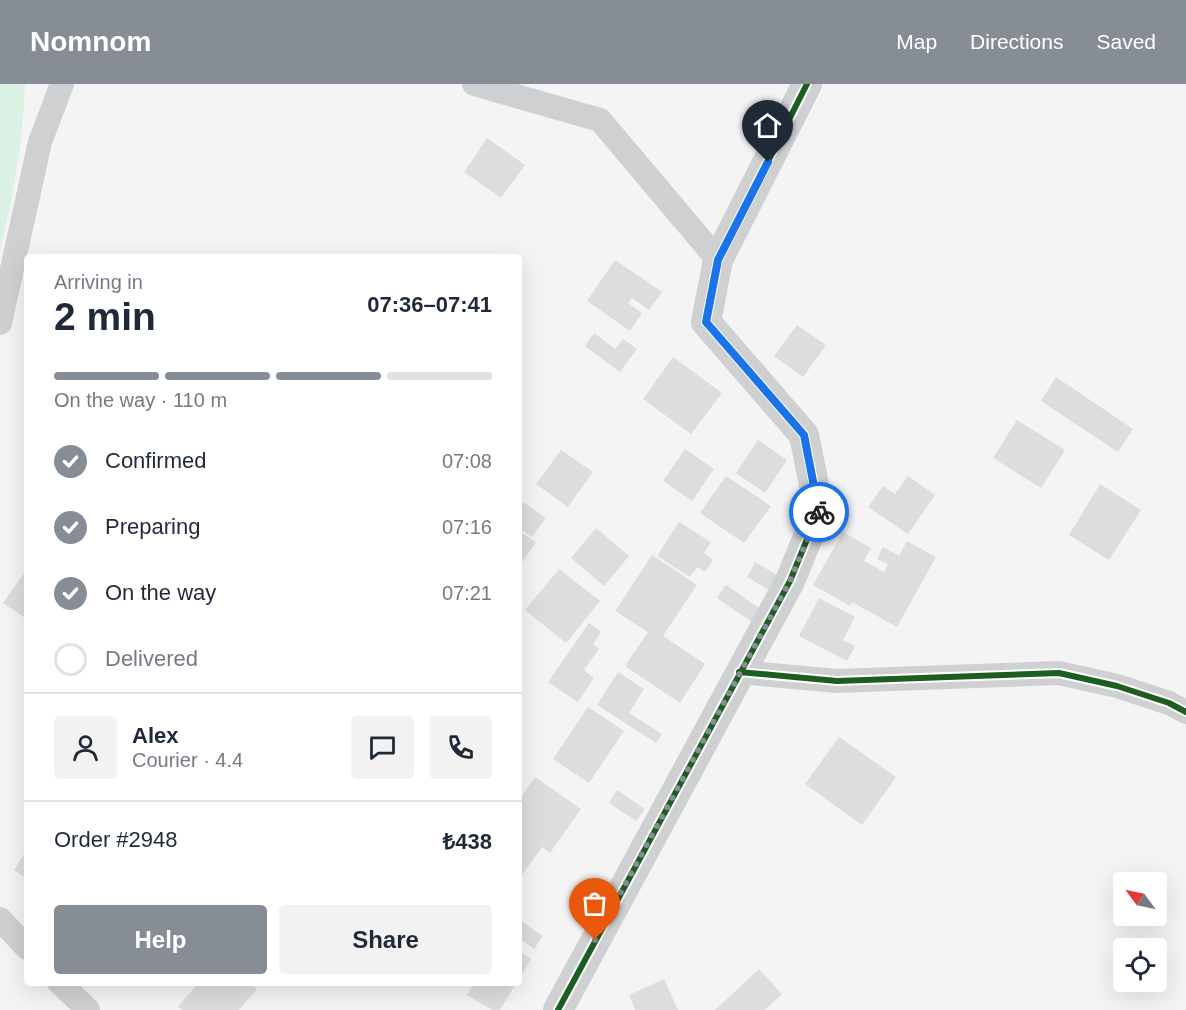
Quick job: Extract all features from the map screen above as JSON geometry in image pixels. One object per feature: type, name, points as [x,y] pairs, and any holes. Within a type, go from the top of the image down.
[{"type":"street","points":[[0,323],[40,142],[62,84]]},
{"type":"street","points":[[474,84],[600,120],[718,260]]},
{"type":"street","points":[[558,1010],[790,581],[819,510],[804,435],[706,322],[718,260],[807,84]]},
{"type":"street","points":[[739,672],[837,681],[1059,673],[1117,686],[1169,703],[1186,712]]},
{"type":"street","points":[[0,919],[24,945]]},
{"type":"street","points":[[63,986],[88,1010]]},
{"type":"green space","points":[[0,84],[25,84],[17,167],[0,249]]},
{"type":"building","points":[[487,138],[525,165],[501,198],[464,172]]},
{"type":"building","points":[[615,260],[662,292],[649,310],[632,298],[628,303],[642,313],[630,331],[587,301]]},
{"type":"building","points":[[797,325],[826,345],[803,377],[774,356]]},
{"type":"building","points":[[594,333],[615,349],[623,339],[637,349],[620,372],[585,346]]},
{"type":"building","points":[[673,357],[722,393],[691,434],[643,399]]},
{"type":"building","points":[[1056,377],[1133,429],[1118,452],[1041,401]]},
{"type":"building","points":[[1017,420],[1065,450],[1041,488],[993,458]]},
{"type":"building","points":[[758,440],[787,460],[765,493],[736,473]]},
{"type":"building","points":[[685,449],[714,469],[692,501],[663,481]]},
{"type":"building","points":[[561,450],[593,472],[568,507],[536,484]]},
{"type":"building","points":[[726,476],[771,506],[744,543],[700,513]]},
{"type":"building","points":[[908,476],[935,495],[908,534],[868,507],[883,486],[895,494]]},
{"type":"building","points":[[1100,484],[1141,510],[1109,560],[1069,535]]},
{"type":"building","points":[[523,502],[546,518],[532,537],[522,530]]},
{"type":"building","points":[[679,522],[711,542],[704,553],[713,560],[705,572],[697,567],[690,577],[657,556]]},
{"type":"building","points":[[596,528],[629,556],[604,586],[571,558]]},
{"type":"building","points":[[843,532],[871,548],[864,561],[884,572],[888,564],[877,559],[883,547],[899,556],[907,541],[936,557],[897,627],[852,602],[850,606],[813,585]]},
{"type":"building","points":[[522,533],[536,542],[522,563]]},
{"type":"building","points":[[652,555],[697,585],[663,636],[705,664],[680,703],[625,666],[648,632],[615,611]]},
{"type":"building","points":[[755,562],[779,576],[771,591],[747,577]]},
{"type":"building","points":[[559,569],[600,601],[566,643],[525,610]]},
{"type":"building","points":[[24,573],[24,617],[3,603]]},
{"type":"building","points":[[726,585],[765,612],[756,625],[717,598]]},
{"type":"building","points":[[819,598],[855,617],[843,640],[855,646],[847,661],[799,636]]},
{"type":"building","points":[[589,623],[601,632],[593,644],[599,649],[584,670],[594,678],[578,702],[548,682]]},
{"type":"building","points":[[618,672],[644,689],[629,713],[662,734],[656,743],[597,705]]},
{"type":"building","points":[[588,707],[624,731],[589,783],[553,759]]},
{"type":"building","points":[[839,737],[896,777],[862,825],[805,784]]},
{"type":"building","points":[[535,777],[581,809],[550,853],[542,847],[522,875],[522,796]]},
{"type":"building","points":[[617,790],[645,809],[636,821],[609,803]]},
{"type":"building","points":[[24,855],[24,877],[14,870]]},
{"type":"building","points":[[522,921],[543,936],[534,949],[522,940]]},
{"type":"building","points":[[522,953],[531,959],[522,974]]},
{"type":"building","points":[[759,969],[782,994],[765,1010],[715,1010]]},
{"type":"building","points":[[664,979],[678,1010],[635,1010],[629,995]]},
{"type":"building","points":[[196,986],[254,986],[257,989],[239,1010],[182,1010],[178,1007]]},
{"type":"building","points":[[473,986],[515,986],[500,1010],[492,1010],[467,995]]},
{"type":"cycle path","points":[[558,1010],[790,581],[819,510],[804,435],[706,322],[718,260],[807,84]]},
{"type":"cycle path","points":[[739,672],[837,681],[1059,673],[1117,686],[1169,703],[1186,712]]},
{"type":"way so far","points":[[595,940],[716,713],[790,581],[819,512]]},
{"type":"route","points":[[768,162],[718,260],[706,322],[804,435],[819,512]]}]
